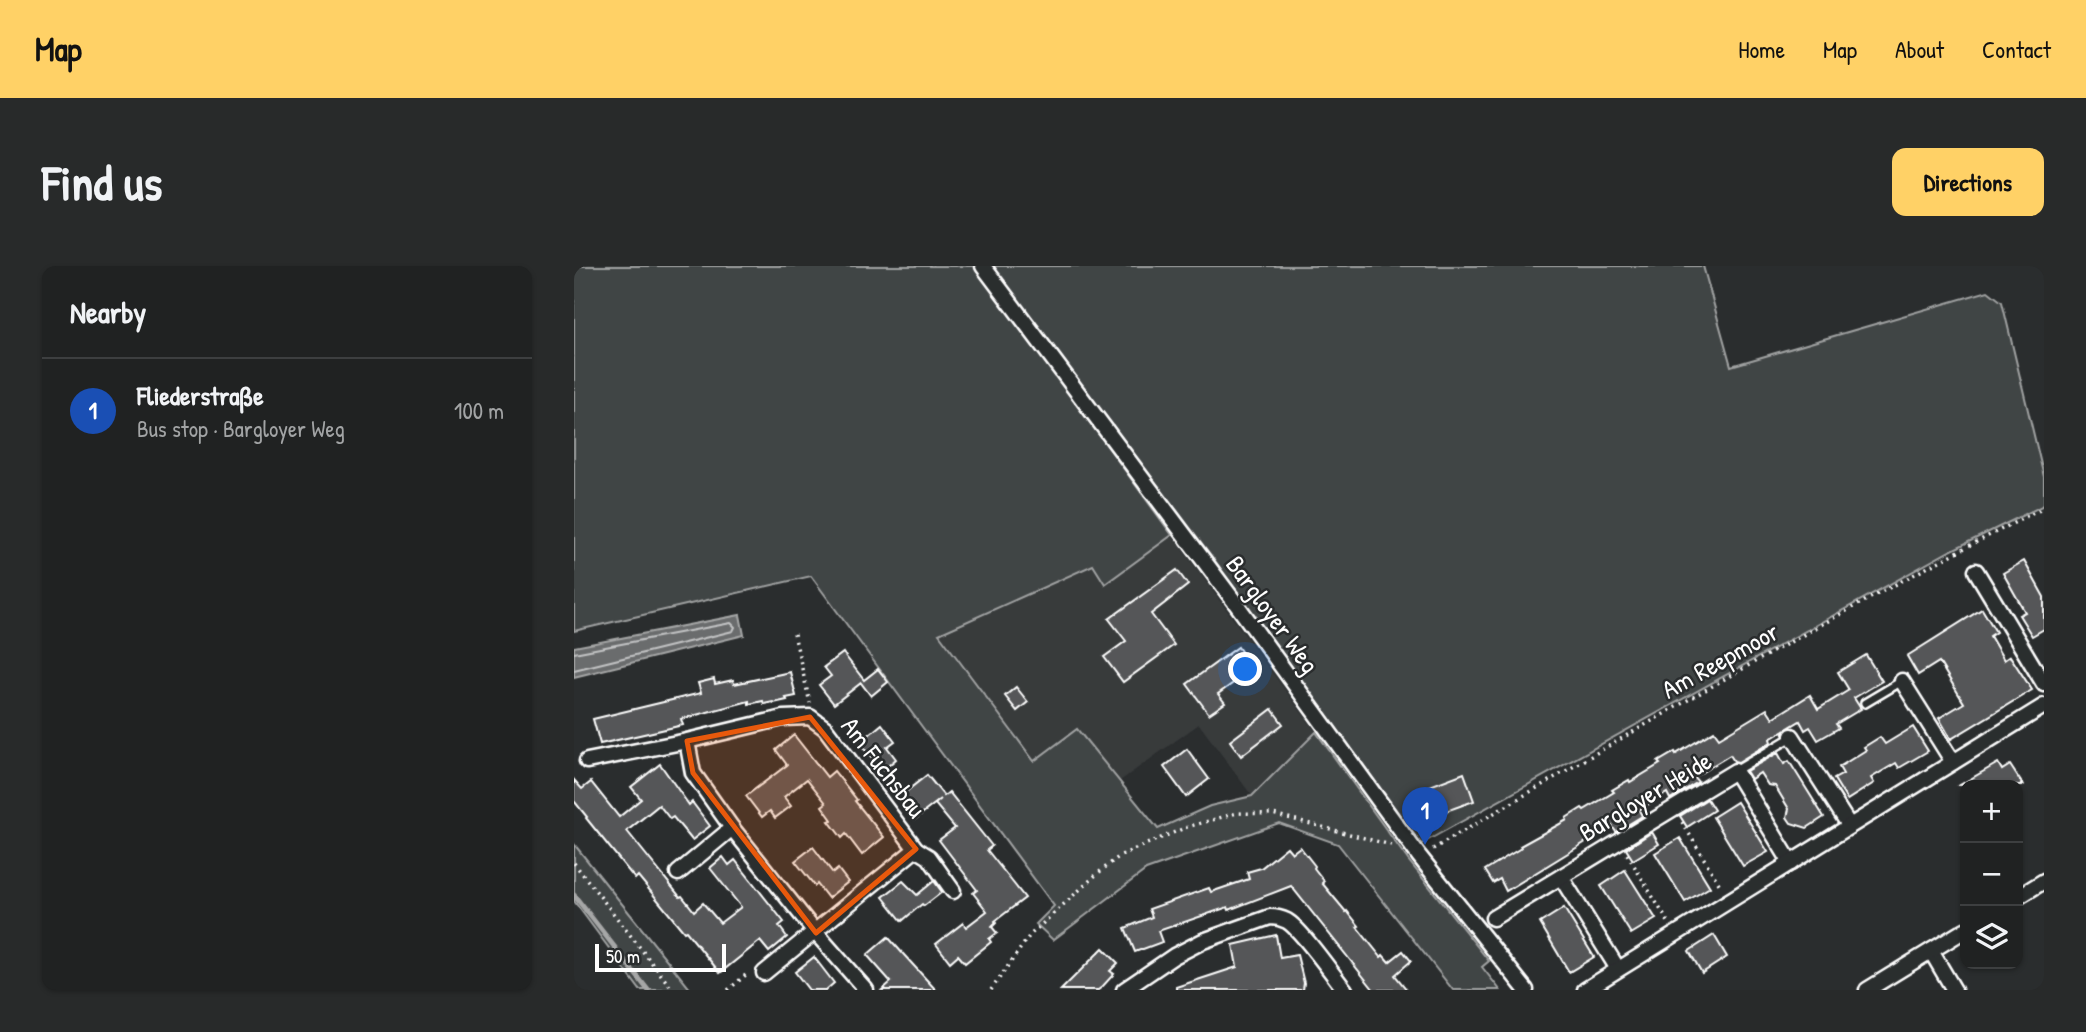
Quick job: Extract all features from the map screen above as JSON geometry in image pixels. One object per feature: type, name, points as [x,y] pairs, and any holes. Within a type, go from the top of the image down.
[{"type":"street","name":"Bargloyer Weg","points":[[983,266],[1229,594],[1419,856],[1526,990]]},
{"type":"street","points":[[1976,571],[2044,684]]},
{"type":"street","points":[[1902,681],[1953,762]]},
{"type":"street","points":[[1585,990],[2044,706]]},
{"type":"street","name":"Am Fuchsbau","points":[[587,761],[783,718],[810,717],[825,728],[916,849],[929,857],[953,891]]},
{"type":"street","points":[[1793,736],[1849,825]]},
{"type":"street","points":[[687,741],[693,774],[732,828],[816,933],[866,990]]},
{"type":"street","name":"Bargloyer Heide","points":[[1493,918],[1735,771],[1791,863]]},
{"type":"street","points":[[678,873],[732,828]]},
{"type":"street","name":"Am Fuchsbau","points":[[764,973],[916,849]]},
{"type":"street","points":[[1561,877],[1618,969]]},
{"type":"street","points":[[2023,894],[2044,881]]},
{"type":"street","points":[[1124,990],[1174,956],[1203,941],[1270,917],[1284,919],[1290,923],[1345,990]]},
{"type":"street","points":[[1867,990],[1960,933]]},
{"type":"street","points":[[1931,951],[1954,990]]},
{"type":"lane","points":[[1865,703],[1902,681]]},
{"type":"lane","points":[[1735,771],[1793,736]]},
{"type":"path","name":"Am Reepmoor","points":[[1419,856],[1699,693],[1962,548],[2044,508]]},
{"type":"path","points":[[794,634],[810,704],[810,717]]},
{"type":"path","points":[[1674,808],[1730,900]]},
{"type":"path","points":[[991,990],[1030,935],[1097,874],[1121,855],[1187,827],[1237,813],[1273,814],[1387,843],[1419,856]]},
{"type":"path","points":[[1618,841],[1675,934]]},
{"type":"path","points":[[574,863],[673,990]]},
{"type":"path","points":[[728,990],[752,971],[764,973]]},
{"type":"highlighted area","points":[[810,717],[916,849],[816,933],[693,773],[687,741]]},
{"type":"shaded area","points":[[574,266],[976,266],[1172,535],[1105,584],[1093,565],[939,634],[1034,761],[1077,729],[1158,829],[1210,806],[1252,796],[1316,732],[1408,860],[1489,961],[1482,967],[1500,990],[1453,990],[1338,844],[1279,823],[1146,870],[1053,940],[1036,924],[1054,906],[811,576],[574,631]]},
{"type":"shaded area","points":[[992,266],[1703,266],[1731,366],[1988,291],[2002,302],[2044,477],[2044,505],[1948,552],[1421,844],[1213,558]]},
{"type":"shaded area","points":[[1172,535],[1316,732],[1252,796],[1199,724],[1120,781],[1077,729],[1034,761],[938,633],[1093,565],[1106,583]]},
{"type":"shaded area","points":[[574,844],[691,990],[640,990],[574,901]]},
{"type":"water","points":[[740,615],[744,635],[574,677],[574,647]]},
{"type":"building","points":[[2024,561],[2044,597],[2044,629],[2032,636],[2019,615],[2025,612],[2003,573]]},
{"type":"building","points":[[1177,570],[1188,585],[1151,614],[1174,645],[1123,682],[1104,657],[1126,641],[1109,619]]},
{"type":"building","points":[[1982,609],[1996,632],[1990,636],[2004,660],[2010,656],[2032,690],[1951,739],[1939,718],[1964,703],[1939,662],[1918,675],[1907,656]]},
{"type":"building","points":[[1238,647],[1253,669],[1218,694],[1225,703],[1209,714],[1187,684]]},
{"type":"building","points":[[843,653],[864,680],[878,669],[888,682],[871,696],[861,683],[834,704],[819,685],[831,676],[824,667]]},
{"type":"building","points":[[1866,655],[1882,681],[1854,698],[1861,709],[1836,724],[1839,728],[1818,740],[1810,727],[1805,730],[1800,721],[1738,762],[1730,755],[1694,777],[1698,782],[1670,799],[1667,793],[1639,810],[1642,816],[1616,832],[1612,826],[1506,891],[1500,879],[1493,883],[1485,870],[1582,808],[1584,810],[1614,792],[1612,790],[1660,764],[1658,762],[1714,731],[1719,738],[1767,709],[1773,718],[1810,695],[1818,709],[1849,690],[1838,672]]},
{"type":"building","points":[[790,672],[796,696],[786,698],[787,700],[764,704],[763,701],[749,704],[749,701],[681,719],[683,725],[600,744],[593,719],[701,693],[698,683],[714,679],[715,684],[733,680],[734,684]]},
{"type":"building","points":[[1016,687],[1028,702],[1017,711],[1005,696]]},
{"type":"building","points":[[1272,709],[1283,724],[1241,756],[1230,741]]},
{"type":"building","points":[[882,724],[895,741],[887,747],[896,759],[883,770],[859,743]]},
{"type":"building","points":[[1913,727],[1928,751],[1899,768],[1896,763],[1871,778],[1874,783],[1847,800],[1834,779],[1843,774],[1839,767],[1866,750],[1864,747],[1880,737],[1885,744]]},
{"type":"building","points":[[794,735],[827,777],[834,771],[884,837],[862,855],[846,834],[842,838],[829,821],[832,820],[822,806],[826,803],[807,779],[784,797],[791,806],[775,818],[770,811],[762,817],[746,796],[787,765],[776,750]]},
{"type":"building","points":[[1187,749],[1209,779],[1186,797],[1164,767]]},
{"type":"building","points":[[1778,753],[1784,764],[1789,761],[1824,817],[1807,828],[1791,823],[1787,817],[1789,809],[1775,786],[1768,785],[1760,773],[1751,779],[1746,771]]},
{"type":"building","points":[[1998,763],[2002,770],[2010,765],[2020,780],[1969,780]]},
{"type":"building","points":[[660,764],[689,805],[692,802],[710,826],[692,840],[659,805],[627,831],[694,911],[703,903],[720,923],[741,907],[710,868],[723,857],[729,865],[735,860],[784,922],[779,926],[787,937],[769,952],[760,941],[720,973],[638,876],[635,879],[574,801],[574,780],[582,789],[591,782],[619,817],[641,799],[631,787]]},
{"type":"building","points":[[1464,773],[1474,801],[1438,814],[1427,787]]},
{"type":"building","points":[[927,775],[944,796],[949,792],[992,846],[987,850],[1025,898],[995,921],[992,927],[997,933],[989,939],[991,942],[965,963],[958,955],[950,962],[936,944],[963,923],[966,927],[987,911],[973,893],[977,890],[939,840],[955,828],[935,804],[941,799],[915,819],[898,798]]},
{"type":"building","points":[[1707,799],[1714,810],[1687,827],[1680,816]]},
{"type":"building","points":[[1737,802],[1768,852],[1743,866],[1713,817]]},
{"type":"building","points":[[1652,832],[1659,844],[1633,860],[1626,849]]},
{"type":"building","points":[[1680,838],[1710,887],[1685,902],[1655,853]]},
{"type":"building","points":[[813,847],[833,873],[838,869],[848,882],[828,898],[795,861]]},
{"type":"building","points":[[1287,847],[1292,853],[1300,847],[1315,866],[1324,881],[1322,883],[1359,926],[1357,927],[1381,957],[1383,955],[1389,962],[1403,951],[1411,961],[1395,975],[1407,990],[1374,990],[1291,886],[1229,910],[1228,907],[1158,931],[1162,942],[1135,952],[1125,928],[1152,917],[1149,909],[1209,888],[1211,892],[1249,879],[1247,872],[1261,868]]},
{"type":"building","points":[[1625,870],[1656,919],[1631,934],[1601,886]]},
{"type":"building","points":[[903,881],[917,895],[934,881],[942,892],[902,921],[883,897]]},
{"type":"building","points":[[1564,908],[1594,957],[1569,972],[1540,923]]},
{"type":"building","points":[[1276,935],[1280,958],[1297,955],[1304,983],[1303,990],[1176,990],[1176,987],[1237,967],[1233,945]]},
{"type":"building","points":[[1714,935],[1727,957],[1702,973],[1689,951]]},
{"type":"building","points":[[888,937],[936,990],[882,990],[891,982],[867,955]]},
{"type":"building","points":[[1103,948],[1118,963],[1110,971],[1114,974],[1102,987],[1098,990],[1061,990]]},
{"type":"building","points":[[814,957],[834,983],[826,990],[809,990],[795,972]]},
{"type":"waterway","points":[[574,895],[648,990]]},
{"type":"place","name":"Fliederstraße","points":[[1425,845]]}]
